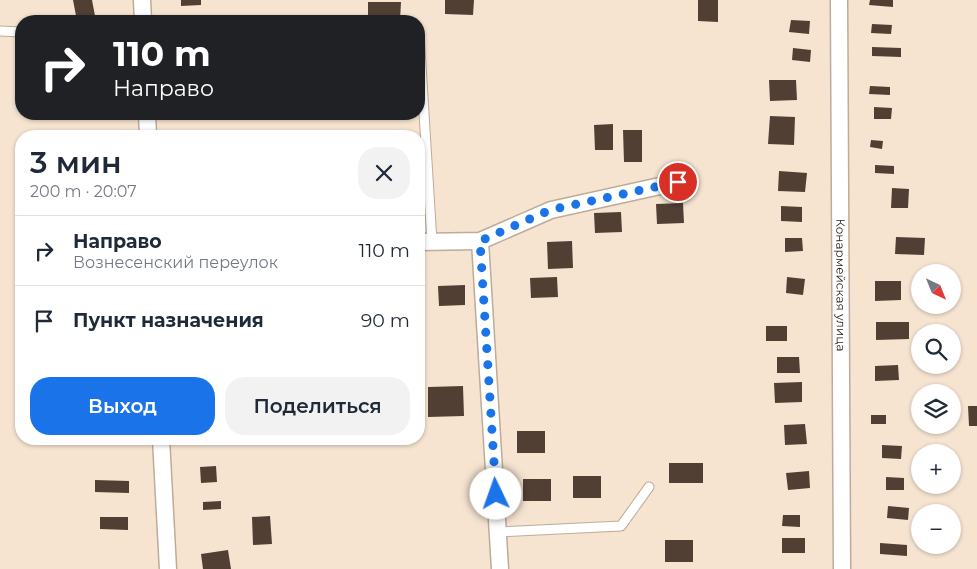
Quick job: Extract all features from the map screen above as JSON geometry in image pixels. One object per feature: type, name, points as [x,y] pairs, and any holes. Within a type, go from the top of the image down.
[{"type":"street","points":[[142,0],[143,15]]},
{"type":"street","name":"Конармейская улица","points":[[839,0],[842,569]]},
{"type":"street","points":[[425,242],[480,241],[550,210],[678,182]]},
{"type":"street","points":[[480,241],[500,569]]},
{"type":"street","points":[[161,445],[168,569]]},
{"type":"lane","points":[[0,31],[15,32]]},
{"type":"lane","points":[[498,532],[621,526],[650,487]]},
{"type":"building","points":[[73,0],[92,0],[95,15],[76,15]]},
{"type":"building","points":[[181,0],[201,0],[201,5],[181,6]]},
{"type":"building","points":[[445,0],[474,0],[473,15],[445,14]]},
{"type":"building","points":[[698,0],[718,0],[718,22],[698,21]]},
{"type":"building","points":[[870,0],[893,0],[893,7],[869,5]]},
{"type":"building","points":[[368,2],[401,2],[400,15],[368,15]]},
{"type":"building","points":[[791,20],[810,21],[809,34],[789,32]]},
{"type":"building","points":[[872,24],[892,25],[891,34],[871,33]]},
{"type":"building","points":[[872,47],[901,48],[901,57],[872,56]]},
{"type":"building","points":[[793,48],[811,50],[810,62],[792,60]]},
{"type":"building","points":[[769,80],[796,80],[797,100],[770,101]]},
{"type":"building","points":[[870,86],[890,87],[890,95],[869,94]]},
{"type":"building","points":[[874,107],[892,108],[891,119],[874,119]]},
{"type":"building","points":[[770,116],[795,117],[794,145],[768,144]]},
{"type":"building","points":[[613,124],[613,150],[595,150],[594,125]]},
{"type":"building","points":[[623,130],[642,130],[642,162],[624,162]]},
{"type":"building","points":[[871,140],[883,141],[882,149],[870,147]]},
{"type":"building","points":[[875,165],[894,166],[894,174],[875,173]]},
{"type":"building","points":[[779,171],[807,173],[805,192],[778,191]]},
{"type":"building","points":[[892,188],[909,189],[908,208],[891,208]]},
{"type":"building","points":[[683,203],[684,223],[657,224],[656,204]]},
{"type":"building","points":[[781,206],[802,207],[802,222],[781,221]]},
{"type":"building","points":[[621,212],[622,232],[595,233],[594,213]]},
{"type":"building","points":[[896,237],[925,238],[924,255],[895,254]]},
{"type":"building","points":[[785,238],[802,238],[803,251],[785,252]]},
{"type":"building","points":[[572,241],[573,268],[548,269],[547,242]]},
{"type":"building","points":[[557,277],[558,297],[531,298],[530,278]]},
{"type":"building","points":[[787,277],[805,279],[803,295],[786,293]]},
{"type":"building","points":[[875,281],[901,281],[901,300],[875,301]]},
{"type":"building","points":[[465,285],[465,305],[439,306],[438,286]]},
{"type":"building","points":[[876,322],[909,322],[909,339],[876,340]]},
{"type":"building","points":[[766,326],[787,326],[787,341],[766,341]]},
{"type":"building","points":[[777,357],[799,357],[800,373],[777,373]]},
{"type":"building","points":[[898,365],[899,380],[875,381],[875,366]]},
{"type":"building","points":[[802,382],[802,402],[775,403],[774,383]]},
{"type":"building","points":[[463,386],[464,416],[428,417],[428,387]]},
{"type":"building","points":[[968,406],[977,406],[977,426],[969,426]]},
{"type":"building","points":[[871,415],[886,415],[886,424],[871,424]]},
{"type":"building","points":[[805,424],[807,444],[785,445],[784,425]]},
{"type":"building","points":[[517,431],[545,431],[545,453],[517,453]]},
{"type":"building","points":[[882,445],[902,446],[901,459],[882,458]]},
{"type":"building","points":[[669,463],[703,463],[703,483],[669,483]]},
{"type":"building","points":[[216,466],[217,482],[201,483],[200,467]]},
{"type":"building","points":[[809,471],[810,488],[788,490],[786,473]]},
{"type":"building","points":[[573,476],[601,476],[601,498],[573,498]]},
{"type":"building","points":[[886,477],[904,478],[904,490],[886,490]]},
{"type":"building","points":[[523,479],[551,479],[551,501],[523,501]]},
{"type":"building","points":[[95,480],[129,481],[129,493],[95,492]]},
{"type":"building","points":[[221,501],[221,509],[203,510],[203,502]]},
{"type":"building","points":[[888,506],[909,508],[908,520],[887,518]]},
{"type":"building","points":[[783,515],[800,515],[800,527],[782,526]]},
{"type":"building","points":[[270,516],[272,544],[253,545],[252,517]]},
{"type":"building","points":[[100,517],[128,517],[128,530],[100,529]]},
{"type":"building","points":[[782,538],[805,538],[805,553],[782,553]]},
{"type":"building","points":[[665,540],[693,540],[693,562],[665,562]]},
{"type":"building","points":[[880,543],[907,545],[907,556],[880,554]]},
{"type":"building","points":[[228,550],[231,569],[203,569],[201,554]]},
{"type":"route","points":[[496,494],[480,241],[550,210],[678,182]]}]
